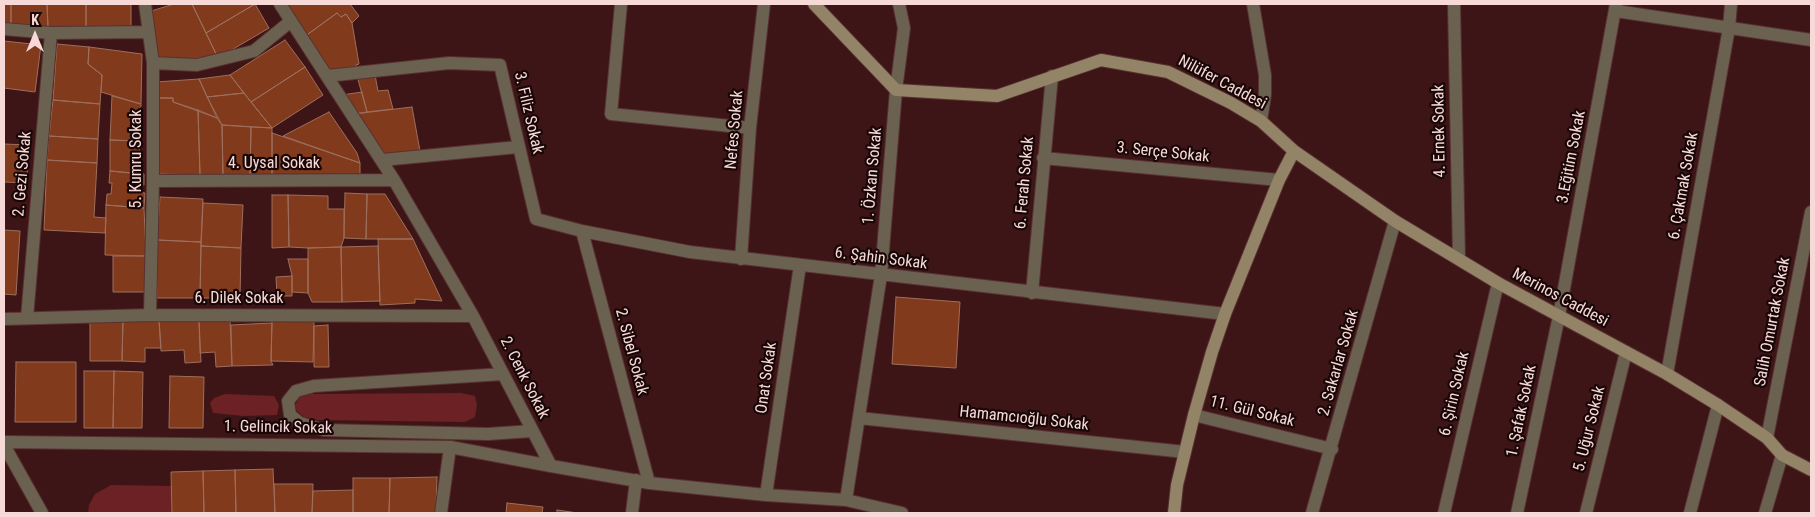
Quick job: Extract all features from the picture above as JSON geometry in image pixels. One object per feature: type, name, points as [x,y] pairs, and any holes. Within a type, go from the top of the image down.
[{"type":"main road","points":[[814,4],[896,90]]},
{"type":"main road","name":"Nilüfer Caddesi","points":[[896,90],[997,96],[1101,60],[1168,72],[1231,103],[1261,121],[1294,151]]},
{"type":"main road","points":[[1174,513],[1177,485],[1194,414],[1225,314],[1279,180],[1294,151]]},
{"type":"main road","name":"Merinos Caddesi","points":[[1294,151],[1395,221],[1498,283],[1668,374],[1718,404],[1767,438],[1782,455],[1811,470]]},
{"type":"street","name":"5. Kumru Sokak","points":[[145,4],[153,63],[154,181],[150,315]]},
{"type":"street","name":"2. Cenk Sokak","points":[[280,4],[394,180],[473,316],[550,466]]},
{"type":"street","points":[[621,4],[611,114],[750,128]]},
{"type":"street","name":"Nefes Sokak","points":[[741,258],[750,128],[764,4]]},
{"type":"street","name":"1. Özkan Sokak","points":[[846,500],[881,275],[896,90],[904,28],[899,4]]},
{"type":"street","points":[[1253,4],[1265,75],[1265,95],[1261,121]]},
{"type":"street","name":"4. Ernek Sokak","points":[[1454,4],[1459,258]]},
{"type":"street","name":"6. Çakmak Sokak","points":[[1668,374],[1729,28],[1731,4]]},
{"type":"street","points":[[1616,8],[1811,40]]},
{"type":"street","name":"3.Eğitim Sokak","points":[[1559,316],[1616,8]]},
{"type":"street","points":[[153,63],[197,65],[254,51],[291,20]]},
{"type":"street","points":[[4,29],[51,33],[149,32]]},
{"type":"street","name":"2. Gezi Sokak","points":[[28,318],[51,33]]},
{"type":"street","name":"3. Filiz Sokak","points":[[327,76],[449,63],[500,65],[536,219]]},
{"type":"street","name":"6. Ferah Sokak","points":[[1032,293],[1052,76]]},
{"type":"street","points":[[382,160],[518,147]]},
{"type":"street","name":"3. Serçe Sokak","points":[[1044,158],[1279,180]]},
{"type":"street","name":"4. Uysal Sokak","points":[[154,181],[394,180]]},
{"type":"street","name":"Salih Omurtak Sokak","points":[[1767,438],[1811,212]]},
{"type":"street","name":"6. Şahin Sokak","points":[[536,219],[582,231],[690,252],[1225,314]]},
{"type":"street","name":"2. Sakarlar Sokak","points":[[1312,513],[1395,221]]},
{"type":"street","name":"2. Sibel Sokak","points":[[582,231],[650,482]]},
{"type":"street","name":"Onat Sokak","points":[[766,495],[800,266]]},
{"type":"street","name":"6. Şirin Sokak","points":[[1444,513],[1498,283]]},
{"type":"street","name":"6. Dilek Sokak","points":[[4,319],[150,315],[473,316]]},
{"type":"street","name":"1. Şafak Sokak","points":[[1517,513],[1559,316]]},
{"type":"street","name":"5. Uğur Sokak","points":[[1586,513],[1626,352]]},
{"type":"street","points":[[503,374],[314,386],[296,392],[288,402],[290,414],[300,423],[324,430],[488,434],[532,431]]},
{"type":"street","points":[[1690,513],[1718,404]]},
{"type":"street","name":"11. Gül Sokak","points":[[1194,414],[1332,448]]},
{"type":"street","name":"Hamamcıoğlu Sokak","points":[[859,418],[1185,452]]},
{"type":"street","points":[[4,443],[42,513]]},
{"type":"street","name":"1. Gelincik Sokak","points":[[4,443],[450,447],[550,466]]},
{"type":"street","points":[[442,513],[450,447]]},
{"type":"street","points":[[1766,513],[1782,455]]},
{"type":"street","points":[[550,466],[650,482],[766,495],[846,500],[896,512]]},
{"type":"street","points":[[632,513],[636,480]]},
{"type":"shaded area","points":[[461,393],[475,396],[477,405],[475,417],[465,422],[318,420],[304,417],[297,411],[295,406],[299,397],[309,394]]},
{"type":"shaded area","points":[[225,394],[274,396],[279,405],[277,415],[244,416],[213,413],[210,403],[214,398]]},
{"type":"shaded area","points":[[111,485],[172,486],[172,513],[88,513],[89,505],[95,494]]},
{"type":"building","points":[[4,4],[11,4],[11,27],[4,27]]},
{"type":"building","points":[[11,4],[47,4],[48,27],[11,27]]},
{"type":"building","points":[[47,4],[86,4],[86,27],[48,27]]},
{"type":"building","points":[[86,4],[131,4],[131,27],[86,27]]},
{"type":"building","points":[[174,4],[192,4],[218,58],[156,59],[148,12]]},
{"type":"building","points":[[192,4],[255,4],[206,33]]},
{"type":"building","points":[[255,4],[269,28],[218,58],[206,33]]},
{"type":"building","points":[[283,4],[350,4],[359,16],[352,23],[346,14],[341,17],[337,13],[304,37]]},
{"type":"building","points":[[337,13],[341,17],[346,14],[352,23],[359,64],[356,65],[357,69],[327,73],[304,37]]},
{"type":"building","points":[[285,40],[305,67],[251,102],[230,75]]},
{"type":"building","points":[[4,41],[41,45],[35,92],[4,88]]},
{"type":"building","points":[[57,44],[89,47],[88,64],[102,75],[100,104],[53,100]]},
{"type":"building","points":[[89,47],[142,54],[141,104],[101,92],[102,75],[88,64]]},
{"type":"building","points":[[305,67],[323,95],[272,128],[251,102]]},
{"type":"building","points":[[230,75],[244,93],[207,97],[199,79]]},
{"type":"building","points":[[375,75],[378,91],[388,90],[393,109],[367,112],[357,76]]},
{"type":"building","points":[[199,79],[217,118],[173,102],[173,98],[156,98],[156,82]]},
{"type":"building","points":[[362,92],[367,112],[354,114],[342,95]]},
{"type":"building","points":[[244,93],[272,128],[222,125],[207,97]]},
{"type":"building","points":[[112,96],[141,104],[139,141],[110,140]]},
{"type":"building","points":[[156,98],[173,98],[173,102],[198,110],[200,175],[157,174]]},
{"type":"building","points":[[53,100],[100,104],[98,139],[49,136]]},
{"type":"building","points":[[412,107],[420,151],[381,155],[354,114]]},
{"type":"building","points":[[198,110],[217,118],[222,125],[223,176],[200,175]]},
{"type":"building","points":[[329,112],[357,153],[360,163],[283,136]]},
{"type":"building","points":[[222,125],[251,127],[250,177],[223,176]]},
{"type":"building","points":[[251,127],[272,128],[272,177],[250,177]]},
{"type":"building","points":[[272,133],[360,163],[360,177],[272,177]]},
{"type":"building","points":[[49,136],[98,139],[97,163],[47,160]]},
{"type":"building","points":[[110,140],[139,141],[140,174],[110,171]]},
{"type":"building","points":[[4,144],[28,145],[27,183],[4,182]]},
{"type":"building","points":[[47,160],[97,163],[94,217],[106,218],[105,233],[44,230]]},
{"type":"building","points":[[110,171],[144,174],[144,185],[140,185],[140,192],[145,193],[144,208],[106,205],[107,194],[111,194],[112,183],[109,183]]},
{"type":"building","points":[[345,193],[367,194],[366,239],[344,238]]},
{"type":"building","points":[[367,194],[385,194],[413,239],[366,239]]},
{"type":"building","points":[[272,195],[288,195],[289,247],[272,248]]},
{"type":"building","points":[[288,195],[328,196],[328,209],[344,209],[344,238],[341,247],[289,247]]},
{"type":"building","points":[[160,197],[203,199],[201,242],[157,240]]},
{"type":"building","points":[[203,203],[243,205],[241,248],[201,246]]},
{"type":"building","points":[[106,205],[144,208],[146,256],[105,255]]},
{"type":"building","points":[[4,230],[20,231],[16,295],[4,294]]},
{"type":"building","points":[[378,239],[413,239],[442,301],[415,299],[415,303],[380,305]]},
{"type":"building","points":[[157,240],[201,242],[200,298],[157,298]]},
{"type":"building","points":[[201,246],[241,248],[240,298],[200,298]]},
{"type":"building","points":[[378,246],[380,301],[342,302],[341,247]]},
{"type":"building","points":[[341,247],[342,302],[312,302],[308,293],[308,248]]},
{"type":"building","points":[[113,256],[146,256],[145,292],[113,292]]},
{"type":"building","points":[[288,259],[308,259],[308,293],[292,292],[292,276]]},
{"type":"building","points":[[292,276],[292,296],[277,296],[276,277]]},
{"type":"building","points":[[896,297],[960,302],[956,368],[892,364]]},
{"type":"building","points":[[123,319],[122,361],[90,361],[90,320]]},
{"type":"building","points":[[123,319],[159,320],[161,348],[145,348],[145,362],[122,361]]},
{"type":"building","points":[[230,319],[232,366],[216,367],[215,352],[200,353],[199,320]]},
{"type":"building","points":[[159,320],[199,320],[201,362],[185,363],[184,350],[161,351]]},
{"type":"building","points":[[272,320],[314,321],[313,362],[271,361]]},
{"type":"building","points":[[272,323],[271,361],[273,365],[232,366],[231,325]]},
{"type":"building","points":[[328,325],[329,367],[314,367],[314,326]]},
{"type":"building","points":[[16,362],[76,362],[76,422],[15,422]]},
{"type":"building","points":[[84,371],[114,371],[113,428],[84,428]]},
{"type":"building","points":[[114,371],[143,372],[142,428],[113,428]]},
{"type":"building","points":[[170,376],[204,377],[203,428],[169,428]]},
{"type":"building","points":[[273,469],[275,513],[236,513],[235,470]]},
{"type":"building","points":[[235,470],[236,513],[204,513],[203,471]]},
{"type":"building","points":[[203,471],[204,513],[172,513],[171,472]]},
{"type":"building","points":[[437,477],[436,513],[389,513],[390,478]]},
{"type":"building","points":[[353,478],[390,478],[389,513],[353,513]]},
{"type":"building","points":[[274,484],[313,484],[312,513],[275,513]]},
{"type":"building","points":[[353,490],[353,513],[312,513],[313,491]]},
{"type":"building","points":[[507,503],[543,507],[542,513],[506,513]]},
{"type":"building","points":[[557,510],[578,513],[557,513]]}]
